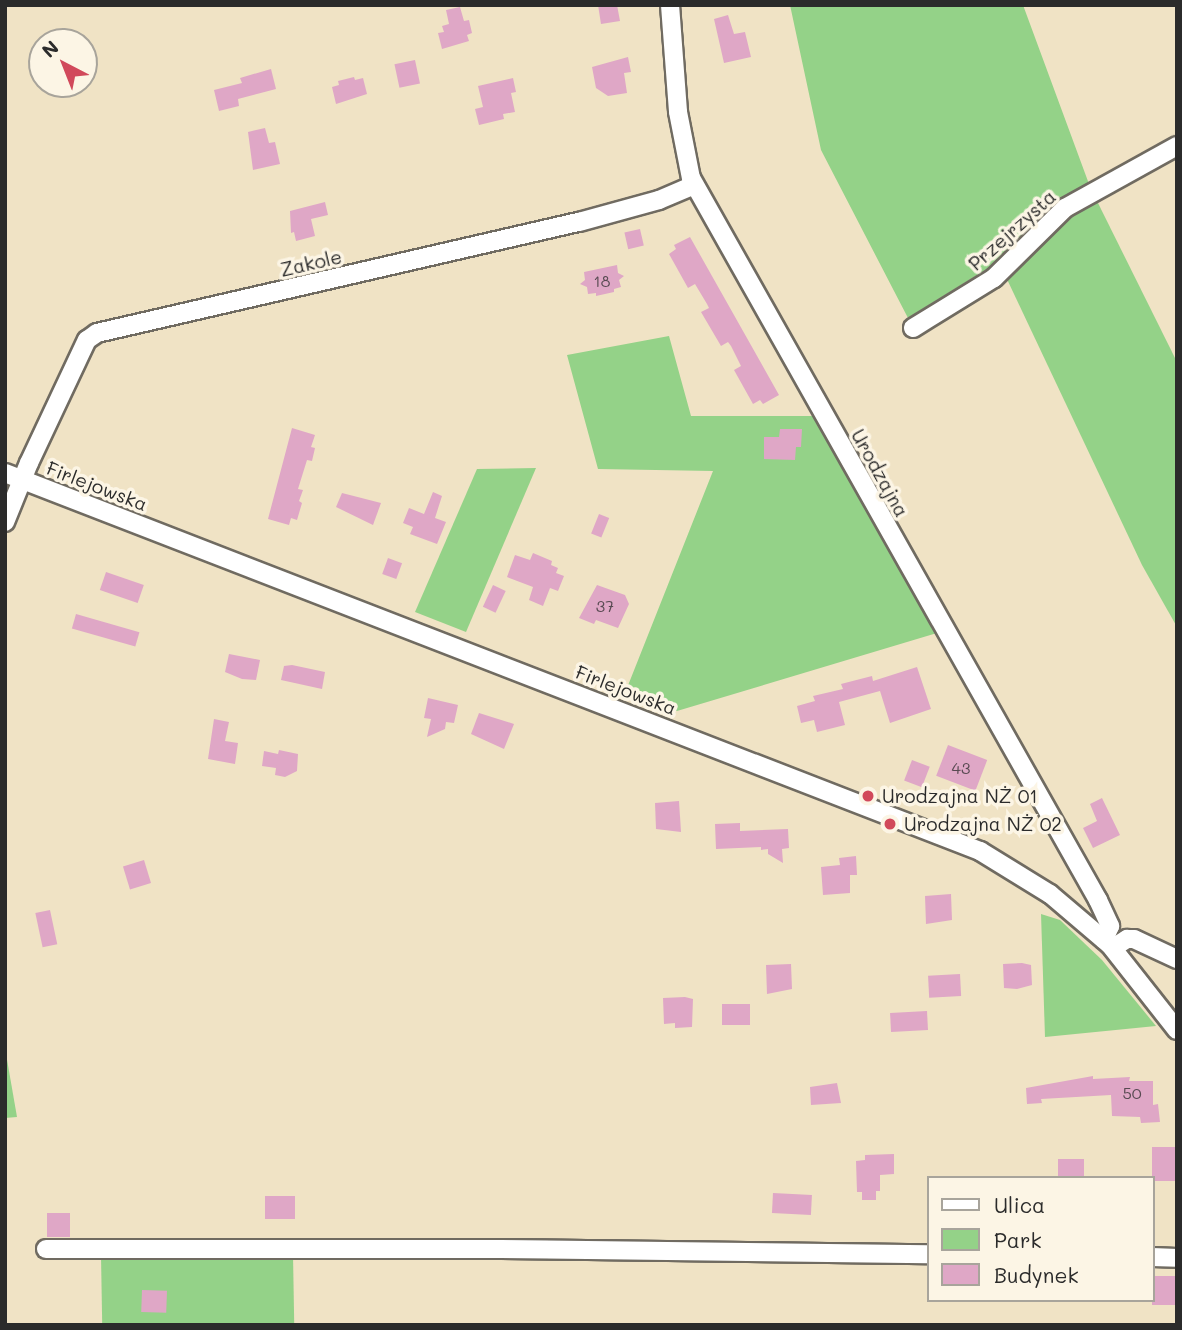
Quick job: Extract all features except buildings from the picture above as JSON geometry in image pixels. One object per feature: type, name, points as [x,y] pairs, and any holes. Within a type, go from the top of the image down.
[{"type":"street","name":"Urodzajna","points":[[670,5],[678,113],[694,185],[1104,912],[1110,931],[1109,944]]},
{"type":"street","name":"Przejrzysta","points":[[914,328],[994,278],[1065,208],[1177,146]]},
{"type":"street","name":"Zakole","points":[[5,522],[14,477],[87,340],[97,332],[579,222],[659,200],[694,185]]},
{"type":"street","name":"Firlejowska","points":[[14,477],[950,838],[990,856],[1028,879],[1109,944],[1177,1030]]},
{"type":"street","points":[[1109,944],[1134,939],[1177,959]]},
{"type":"street","points":[[46,1249],[926,1254]]},
{"type":"street","points":[[1154,1257],[1177,1258]]},
{"type":"green space","points":[[790,5],[1023,5],[1089,184],[1061,201],[998,262],[908,318],[821,150]]},
{"type":"green space","points":[[1096,199],[1177,362],[1177,627],[1142,565],[1005,275],[1073,210]]},
{"type":"green space","points":[[669,336],[691,416],[822,416],[937,633],[677,711],[627,688],[713,471],[598,469],[567,355]]},
{"type":"green space","points":[[536,468],[466,632],[415,612],[477,469]]},
{"type":"green space","points":[[1041,914],[1060,920],[1102,960],[1156,1026],[1045,1037]]},
{"type":"green space","points":[[5,1048],[17,1117],[5,1118]]},
{"type":"green space","points":[[293,1254],[294,1325],[102,1325],[101,1257]]},
{"type":"place","name":"Urodzajna NŻ 01","points":[[868,796]]},
{"type":"place","name":"Urodzajna NŻ 02","points":[[890,824]]}]
